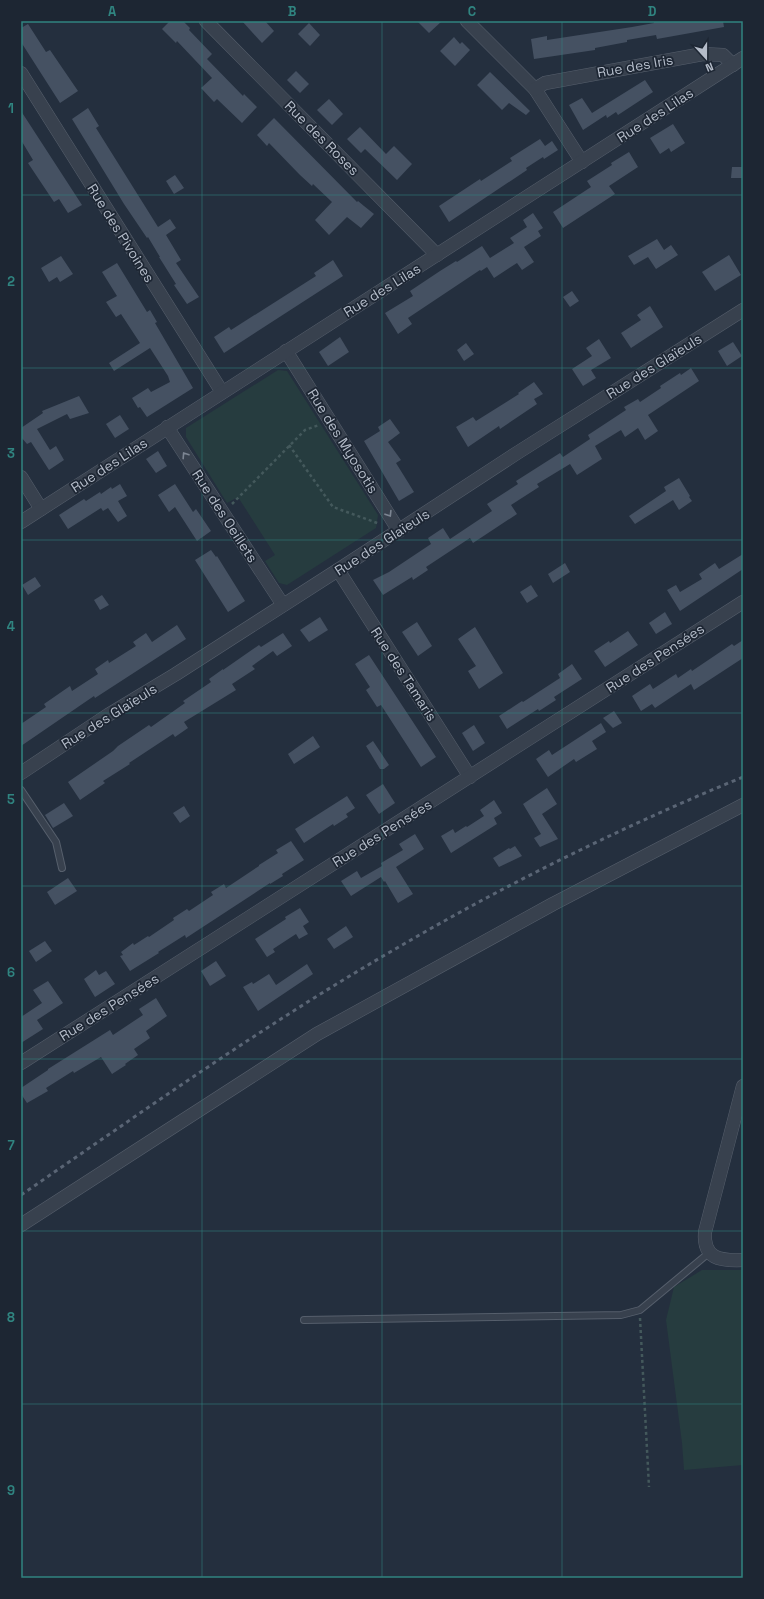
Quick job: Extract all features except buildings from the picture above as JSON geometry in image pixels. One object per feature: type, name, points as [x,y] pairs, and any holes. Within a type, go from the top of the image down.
[{"type":"street","name":"Rue des Roses","points":[[206,21],[437,255]]},
{"type":"street","points":[[467,21],[535,89],[582,162]]},
{"type":"street","name":"Rue des Iris","points":[[535,89],[545,83],[703,54],[722,55],[738,62]]},
{"type":"street","name":"Rue des Lilas","points":[[21,522],[738,62]]},
{"type":"street","name":"Rue des Pivoines","points":[[21,73],[222,392]]},
{"type":"street","name":"Rue des Glaïeuls","points":[[21,773],[108,715],[176,674],[399,531],[517,453],[743,310]]},
{"type":"street","name":"Rue des Myosotis","points":[[286,351],[399,531]]},
{"type":"street","name":"Rue des Oeillets","points":[[167,427],[284,605]]},
{"type":"street","points":[[21,477],[41,509]]},
{"type":"street","name":"Rue des Tamaris","points":[[338,570],[470,777]]},
{"type":"street","name":"Rue des Pensées","points":[[21,1063],[743,602]]},
{"type":"street","points":[[21,1225],[317,1034],[554,904],[742,808]]},
{"type":"street","points":[[743,1086],[705,1232],[704,1241],[710,1252],[716,1258],[722,1260],[743,1260]]},
{"type":"lane","points":[[21,790],[56,842],[62,868]]},
{"type":"lane","points":[[304,1320],[622,1315],[640,1310],[710,1252]]},
{"type":"path","points":[[228,508],[305,430],[324,424]]},
{"type":"path","points":[[289,445],[333,507],[382,525]]},
{"type":"path","points":[[640,1310],[649,1487]]},
{"type":"green space","points":[[278,370],[287,371],[378,515],[376,528],[287,585],[279,583],[265,561],[275,555],[238,497],[227,503],[186,437],[186,428]]},
{"type":"green space","points":[[702,1270],[743,1270],[743,1465],[684,1470],[682,1443],[666,1320],[674,1287]]},
{"type":"railway","points":[[21,1195],[160,1099],[301,1006],[397,948],[481,901],[567,856],[654,815],[743,777]]}]
